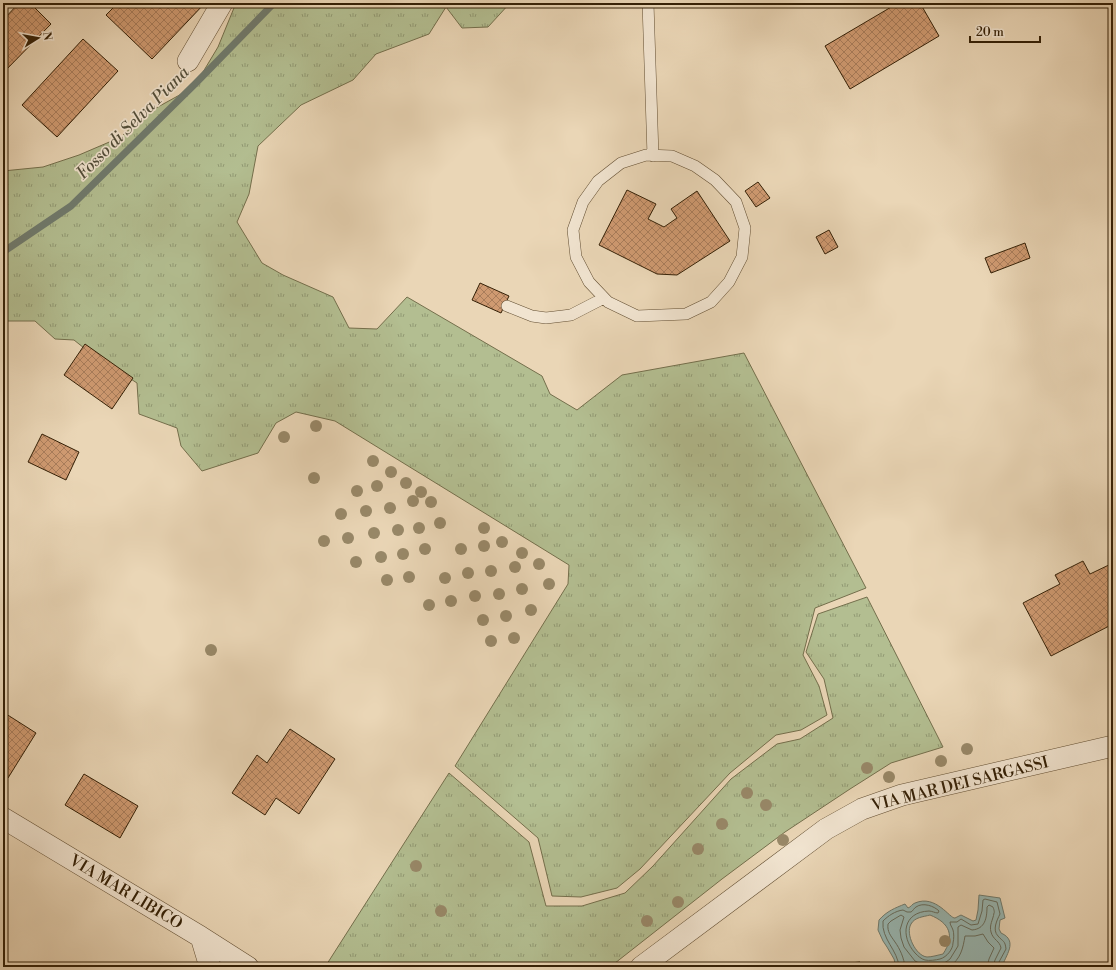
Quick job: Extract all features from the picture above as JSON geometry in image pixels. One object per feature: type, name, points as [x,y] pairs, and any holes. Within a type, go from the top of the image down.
[{"type":"street","points":[[188,61],[222,3]]},
{"type":"street","name":"VIA MAR DEI SARGASSI","points":[[641,967],[826,829],[856,812],[902,795],[1113,746]]},
{"type":"street","name":"VIA MAR LIBICO","points":[[3,818],[201,937],[248,967]]},
{"type":"street","points":[[201,937],[210,967]]},
{"type":"lane","points":[[648,3],[653,156]]},
{"type":"lane","points":[[646,155],[653,156],[672,156],[695,166],[716,180],[736,202],[745,228],[742,257],[729,282],[711,302],[686,314],[637,316],[608,302],[589,282],[576,257],[573,230],[583,202],[598,181],[621,163],[646,155]]},
{"type":"lane","points":[[507,306],[532,316],[546,318],[570,315],[604,298]]},
{"type":"green space","points":[[236,3],[510,3],[488,27],[462,28],[446,7],[429,34],[376,54],[353,80],[301,105],[258,146],[249,194],[237,222],[262,263],[283,275],[333,297],[349,328],[377,329],[407,297],[542,376],[550,394],[577,410],[622,375],[744,353],[866,588],[815,608],[803,655],[819,686],[827,715],[801,730],[776,735],[730,773],[640,869],[617,888],[581,897],[552,896],[538,838],[455,766],[568,584],[569,565],[335,421],[296,412],[276,423],[258,453],[202,471],[181,446],[177,428],[139,414],[137,383],[89,352],[74,340],[55,339],[35,321],[3,321],[3,171],[43,167],[79,155],[121,137],[147,113],[194,87],[218,47]]},
{"type":"green space","points":[[867,597],[943,747],[891,763],[850,789],[785,832],[722,879],[610,967],[325,967],[449,773],[529,842],[546,906],[582,906],[625,893],[653,866],[731,779],[777,744],[800,739],[833,718],[824,679],[806,652],[818,614]]},
{"type":"water","points":[[979,895],[1000,898],[1005,918],[1000,920],[999,929],[1001,933],[1009,940],[1010,944],[1008,954],[1002,967],[896,967],[894,959],[878,930],[879,920],[885,914],[905,904],[908,908],[915,903],[923,901],[929,902],[936,904],[955,918],[961,915],[973,921],[976,920]],"holes":[[[930,915],[937,918],[946,926],[948,931],[949,941],[947,947],[943,954],[927,957],[923,956],[916,949],[911,939],[909,933],[911,924],[919,918]]]},
{"type":"building","points":[[19,3],[30,3],[51,24],[3,73],[3,20]]},
{"type":"building","points":[[118,3],[205,3],[152,59],[106,15]]},
{"type":"building","points":[[898,3],[920,3],[939,36],[850,89],[825,46]]},
{"type":"building","points":[[83,39],[118,71],[57,137],[22,105]]},
{"type":"building","points":[[758,182],[770,198],[756,207],[745,191]]},
{"type":"building","points":[[627,190],[656,204],[648,219],[664,227],[677,218],[671,209],[697,191],[730,241],[677,275],[657,274],[599,245]]},
{"type":"building","points":[[829,230],[838,247],[825,254],[816,237]]},
{"type":"building","points":[[1025,243],[1030,258],[991,273],[985,258]]},
{"type":"building","points":[[480,283],[509,296],[501,313],[472,300]]},
{"type":"building","points":[[85,344],[133,378],[112,409],[64,375]]},
{"type":"building","points":[[42,434],[79,452],[66,480],[28,462]]},
{"type":"building","points":[[1083,561],[1090,574],[1113,563],[1113,624],[1051,656],[1023,603],[1060,584],[1055,575]]},
{"type":"building","points":[[3,712],[36,733],[8,778],[3,774]]},
{"type":"building","points":[[290,729],[335,759],[299,814],[276,798],[265,815],[232,793],[257,755],[267,763]]},
{"type":"building","points":[[84,774],[138,806],[120,838],[65,805]]},
{"type":"building","points":[[860,962],[860,967],[810,967]]},
{"type":"waterway","name":"Fosso di Selva Piana","points":[[3,252],[71,206],[196,83],[274,3]]}]
